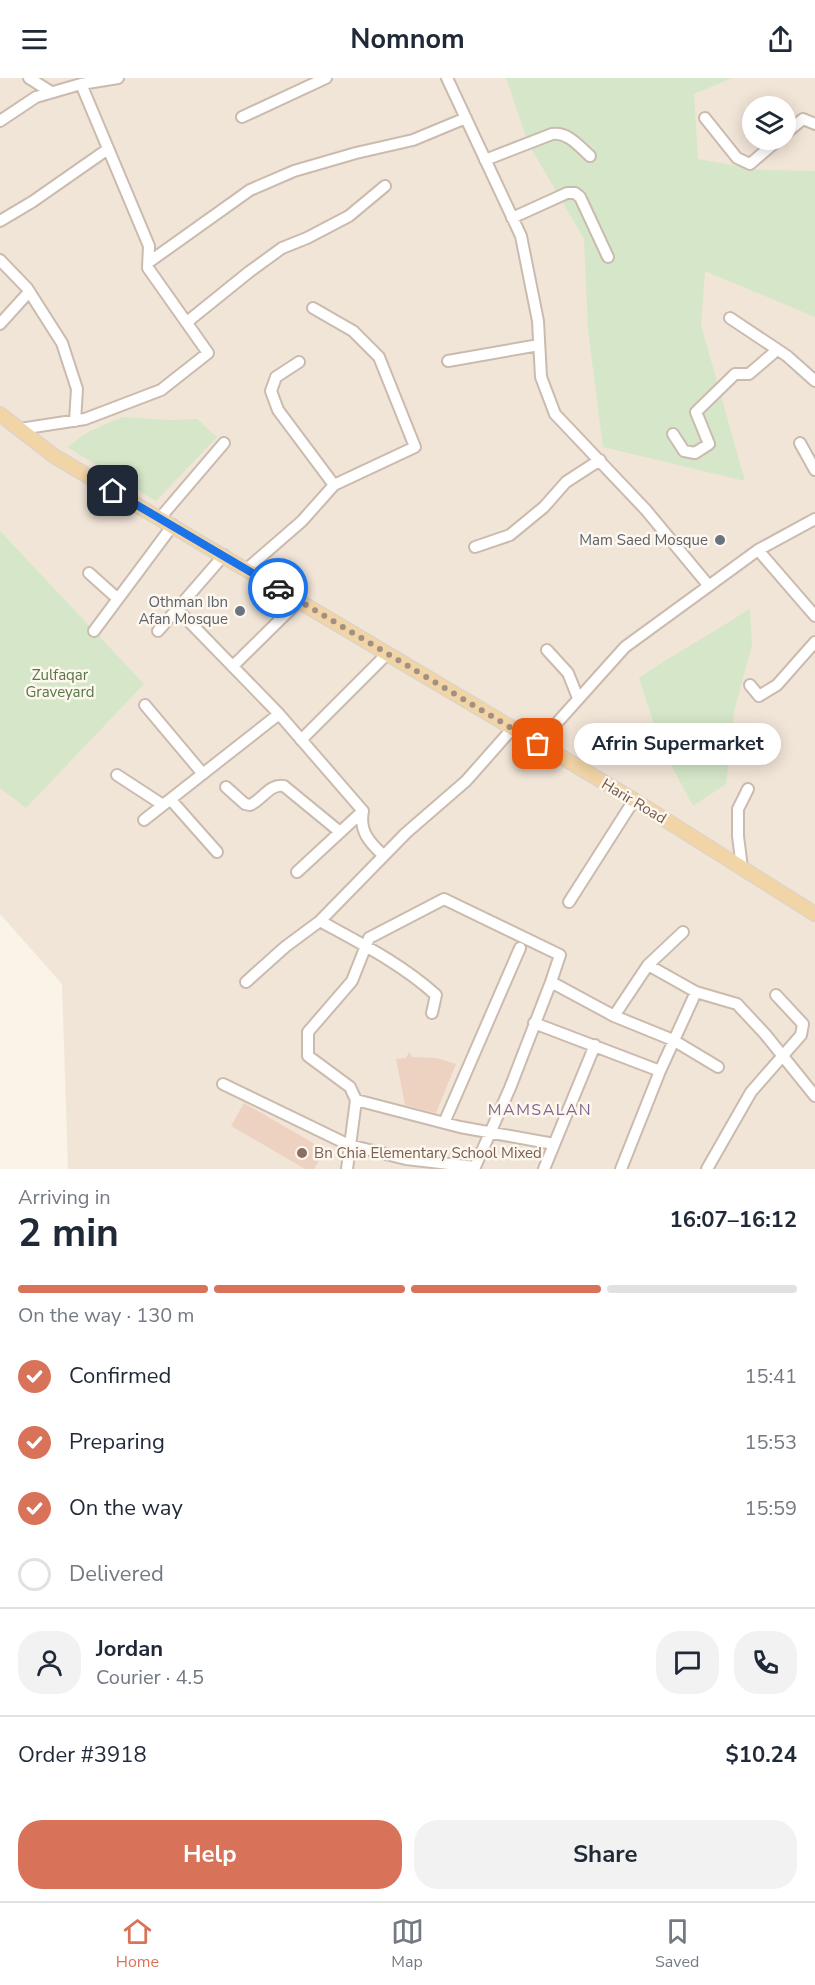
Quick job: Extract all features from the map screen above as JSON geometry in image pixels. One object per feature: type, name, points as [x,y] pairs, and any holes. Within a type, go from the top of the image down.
[{"type":"main road","points":[[0,408],[20,429]]},
{"type":"main road","points":[[0,414],[20,429]]},
{"type":"main road","name":"Harir Road","points":[[20,429],[54,456],[634,800],[815,914]]},
{"type":"street","points":[[29,78],[51,92]]},
{"type":"street","points":[[0,121],[36,97],[81,84],[118,78]]},
{"type":"street","points":[[242,117],[326,78]]},
{"type":"street","points":[[447,78],[521,236],[538,321],[541,376],[555,414],[646,510],[709,586]]},
{"type":"street","points":[[20,429],[85,420],[161,390],[208,353],[148,268],[149,246],[81,84]]},
{"type":"street","points":[[149,262],[250,190],[294,171],[413,140],[466,118]]},
{"type":"street","points":[[705,118],[737,158],[750,164],[766,150]]},
{"type":"street","points":[[796,125],[803,119],[815,124]]},
{"type":"street","points":[[485,160],[560,133],[590,156]]},
{"type":"street","points":[[0,221],[32,202],[108,149]]},
{"type":"street","points":[[187,322],[282,248],[349,216],[385,186]]},
{"type":"street","points":[[512,218],[567,193],[575,193],[580,197],[608,257]]},
{"type":"street","points":[[0,260],[29,292],[62,343],[77,389],[75,421]]},
{"type":"street","points":[[0,324],[29,292]]},
{"type":"street","points":[[249,571],[249,567],[302,520],[334,485],[416,447],[379,357],[353,331],[313,308]]},
{"type":"street","points":[[730,318],[777,350],[815,381]]},
{"type":"street","points":[[448,361],[540,345]]},
{"type":"street","points":[[673,434],[684,451],[695,453],[709,444],[696,412],[735,374],[749,374],[777,350]]},
{"type":"street","points":[[299,362],[276,377],[271,391],[278,410],[334,485]]},
{"type":"street","points":[[160,518],[224,443]]},
{"type":"street","points":[[800,443],[815,470]]},
{"type":"street","points":[[475,547],[510,535],[544,507],[566,482],[600,460]]},
{"type":"street","points":[[538,744],[625,647],[758,550],[815,519]]},
{"type":"street","points":[[94,631],[173,525]]},
{"type":"street","points":[[758,550],[815,616]]},
{"type":"street","points":[[158,631],[224,555]]},
{"type":"street","points":[[89,573],[118,599]]},
{"type":"street","points":[[233,666],[299,601]]},
{"type":"street","points":[[176,608],[279,714],[363,811]]},
{"type":"street","points":[[750,685],[759,696],[777,685],[815,642]]},
{"type":"street","points":[[547,650],[568,673],[578,698]]},
{"type":"street","points":[[301,740],[387,654]]},
{"type":"street","points":[[145,705],[203,774]]},
{"type":"street","points":[[144,820],[279,714]]},
{"type":"street","points":[[246,982],[285,947],[320,921],[383,855],[466,781],[512,729]]},
{"type":"street","points":[[117,774],[167,802],[217,852]]},
{"type":"street","points":[[226,788],[250,805],[274,786],[284,786],[340,832]]},
{"type":"street","points":[[742,868],[738,836],[738,809],[748,789]]},
{"type":"street","points":[[568,902],[634,800]]},
{"type":"street","points":[[363,811],[360,823],[364,833],[383,855]]},
{"type":"street","points":[[297,872],[363,811]]},
{"type":"street","points":[[223,1084],[349,1145],[406,1159],[475,1168],[491,1133],[560,955],[444,899],[369,938],[352,981],[308,1032],[308,1056],[350,1088],[357,1100],[349,1145],[347,1169]]},
{"type":"street","points":[[320,921],[386,959],[436,995],[432,1013]]},
{"type":"street","points":[[614,1016],[648,965],[683,932]]},
{"type":"street","points":[[444,1123],[520,948]]},
{"type":"street","points":[[648,965],[696,992],[737,1004],[815,1095]]},
{"type":"street","points":[[551,982],[614,1016],[673,1040],[718,1067]]},
{"type":"street","points":[[621,1169],[673,1040],[696,992]]},
{"type":"street","points":[[707,1169],[751,1092],[801,1035],[803,1024],[776,995]]},
{"type":"street","points":[[534,1023],[660,1071]]},
{"type":"street","points":[[544,1169],[595,1045]]},
{"type":"street","points":[[357,1100],[444,1123],[554,1144]]},
{"type":"shaded area","points":[[0,78],[815,78],[815,1169],[68,1169],[62,984],[0,914]]},
{"type":"green space","points":[[506,78],[732,78],[694,94],[698,159],[759,170],[815,171],[815,317],[705,271],[701,325],[745,481],[603,447],[588,330],[584,239],[528,143]]},
{"type":"green space","points":[[122,417],[197,419],[217,437],[156,501],[67,447],[88,432]]},
{"type":"green space","name":"Zulfaqar Graveyard","points":[[0,531],[144,684],[26,808],[0,788]]},
{"type":"green space","points":[[750,608],[752,645],[734,712],[726,784],[693,806],[661,746],[639,678]]},
{"type":"building","points":[[409,1052],[412,1057],[437,1058],[456,1064],[436,1113],[405,1105],[396,1059],[406,1058]]},
{"type":"building","points":[[244,1103],[325,1150],[314,1169],[305,1169],[231,1126]]},
{"type":"way so far","points":[[278,588],[538,744]]},
{"type":"place","name":"Mam Saed Mosque","points":[[720,540]]},
{"type":"place","name":"Othman Ibn Afan Mosque","points":[[240,611]]},
{"type":"place","name":"Afrin Supermarket","points":[[538,744]]},
{"type":"place","name":"Bn Chia Elementary School Mixed","points":[[302,1153]]},
{"type":"district","name":"MAMSALAN","points":[[540,1110]]},
{"type":"route","points":[[113,491],[278,588]]}]
